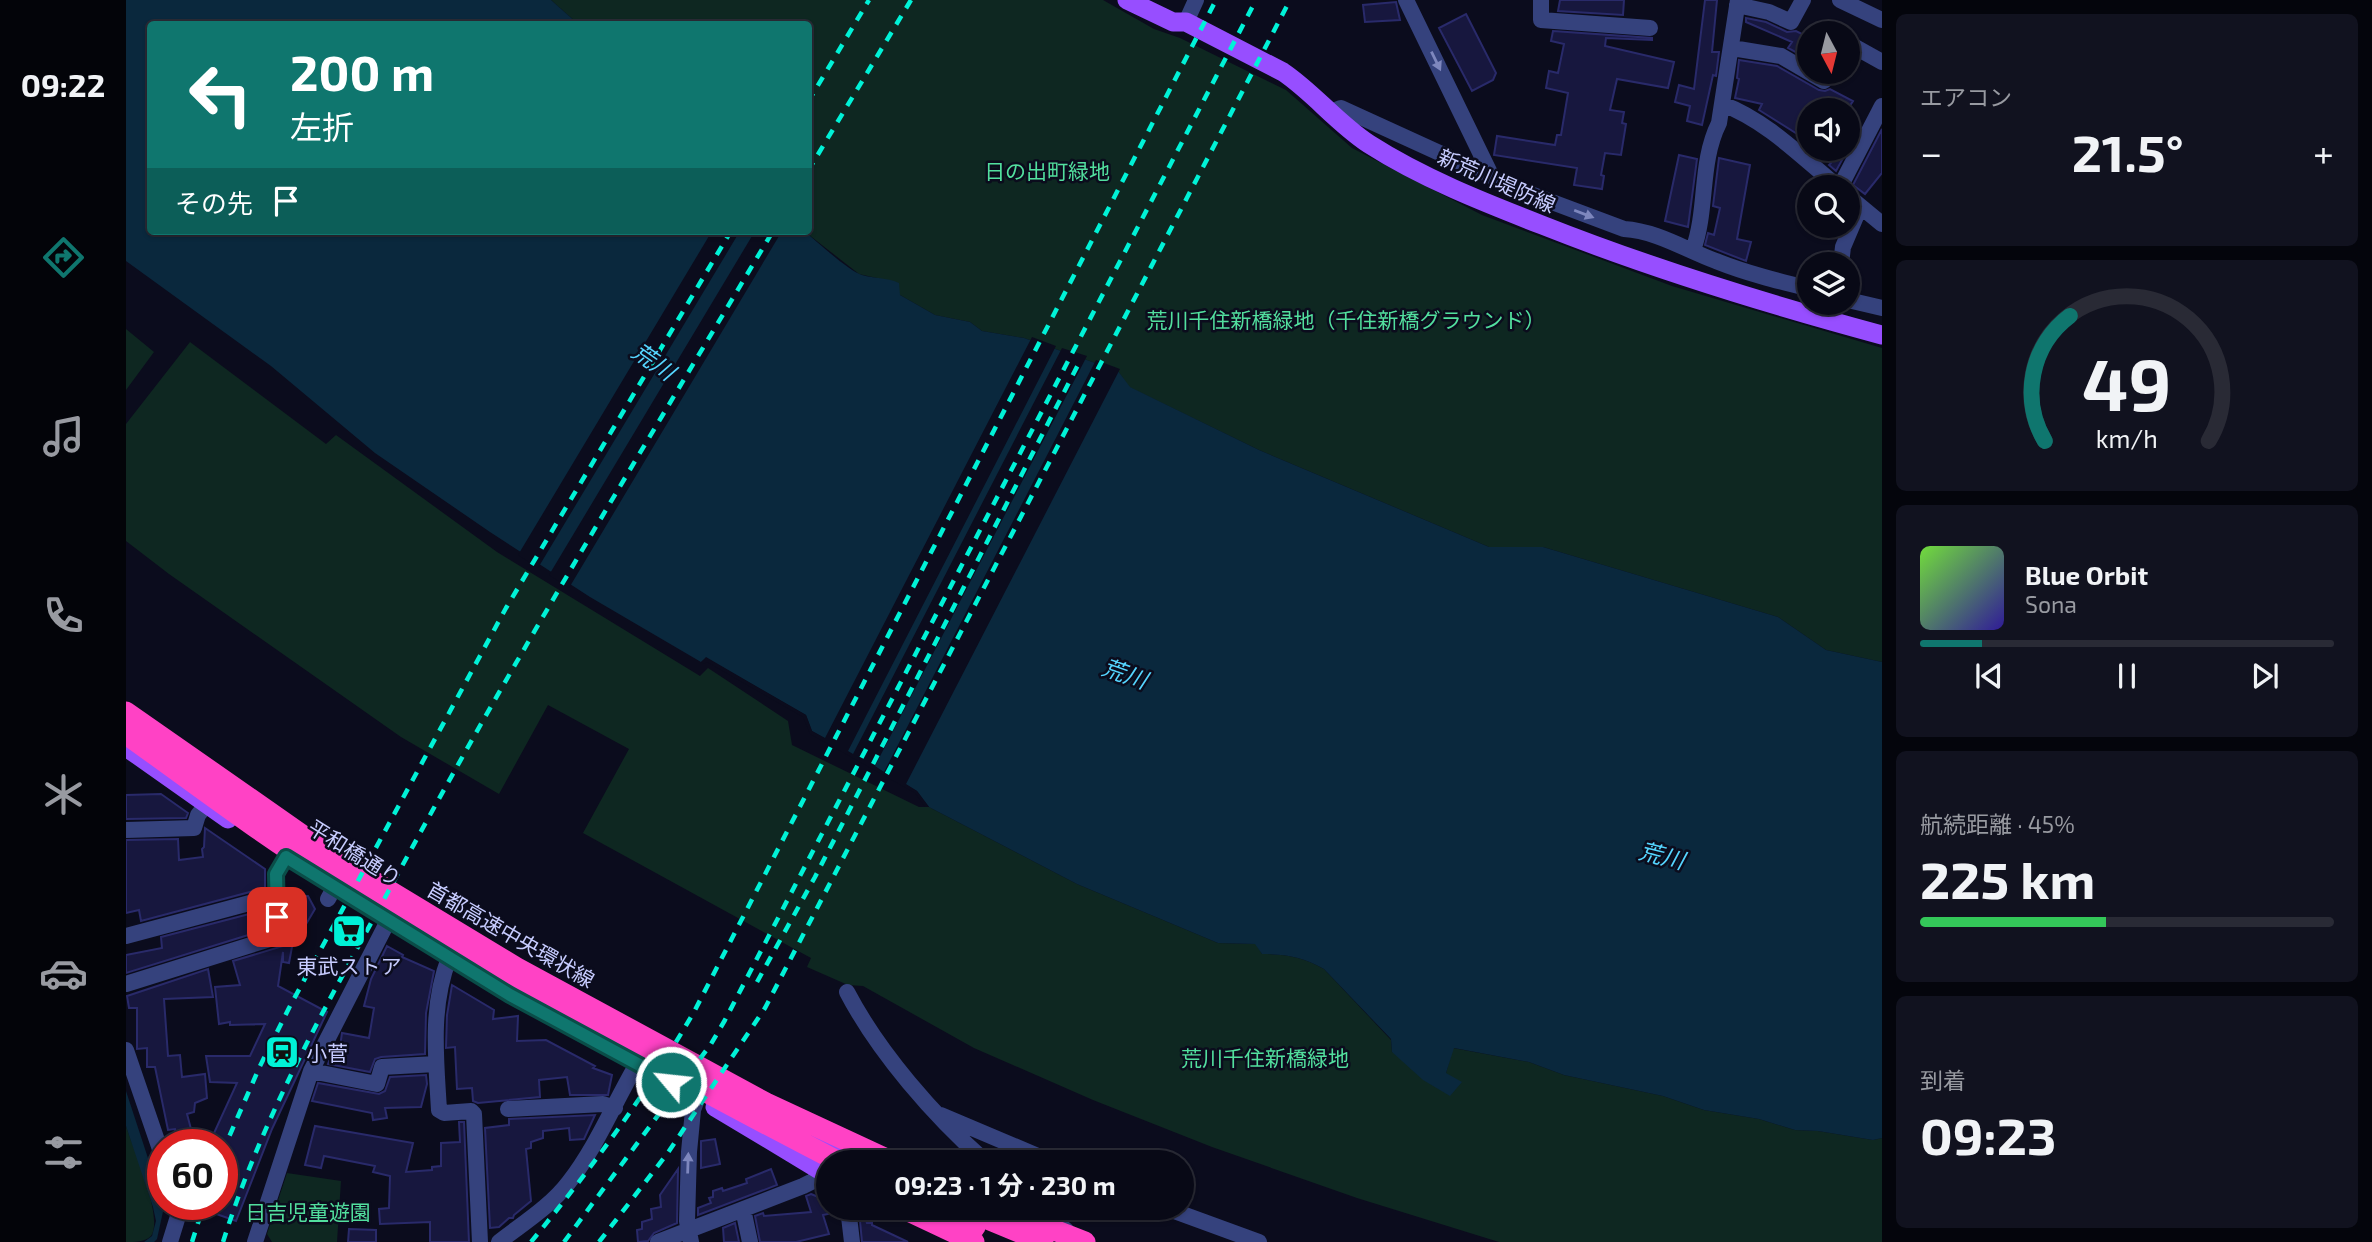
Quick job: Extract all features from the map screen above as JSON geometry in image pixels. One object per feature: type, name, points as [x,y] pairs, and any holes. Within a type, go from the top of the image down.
[{"type":"highway","name":"首都高速中央環状線","points":[[126,712],[304,838],[389,891],[551,986],[803,1121],[867,1150]]},
{"type":"highway","name":"首都高速中央環状線","points":[[126,734],[324,872],[514,986],[756,1119],[816,1160]]},
{"type":"highway","points":[[803,1121],[853,1150]]},
{"type":"highway","points":[[927,1220],[974,1242]]},
{"type":"highway","points":[[960,1220],[1012,1242]]},
{"type":"highway","points":[[991,1220],[1045,1242]]},
{"type":"highway","points":[[1028,1220],[1084,1242]]},
{"type":"main road","name":"新荒川堤防線","points":[[1127,0],[1173,22],[1186,22],[1283,72],[1353,133],[1381,150],[1489,204],[1581,241],[1704,284],[1882,335]]},
{"type":"main road","name":"平和橋通り","points":[[126,723],[216,788],[326,861],[513,974],[681,1067],[844,1150]]},
{"type":"main road","name":"平和橋通り","points":[[126,747],[206,805],[286,857],[331,894],[388,921],[510,995],[816,1162]]},
{"type":"main road","points":[[912,1220],[952,1241]]},
{"type":"main road","points":[[995,1220],[1045,1242]]},
{"type":"street","points":[[1186,22],[1196,0]]},
{"type":"street","points":[[1406,0],[1496,181],[1624,229],[1637,230],[1693,250],[1715,261],[1797,285]]},
{"type":"street","points":[[1693,250],[1698,235],[1709,151],[1719,123],[1737,2],[1791,22],[1803,0]]},
{"type":"street","points":[[1840,0],[1882,20]]},
{"type":"street","points":[[1541,8],[1541,20],[1650,28]]},
{"type":"street","points":[[1732,48],[1781,56],[1797,65]]},
{"type":"street","points":[[1860,50],[1882,62]]},
{"type":"street","points":[[1722,104],[1765,128],[1824,175]]},
{"type":"street","points":[[1845,175],[1882,106]]},
{"type":"street","points":[[1331,113],[1341,108],[1491,175]]},
{"type":"street","points":[[1860,207],[1882,224]]},
{"type":"street","points":[[1860,303],[1882,309]]},
{"type":"street","points":[[126,830],[194,828],[198,815],[206,805]]},
{"type":"street","points":[[126,984],[275,937],[276,874],[286,857]]},
{"type":"street","points":[[126,936],[276,896]]},
{"type":"street","points":[[255,1242],[311,1071],[388,921]]},
{"type":"street","points":[[449,958],[442,974],[435,1020],[439,1110],[444,1113],[471,1111],[474,1114],[480,1242]]},
{"type":"street","points":[[847,992],[861,1018],[933,1111],[972,1150]]},
{"type":"street","points":[[126,1050],[153,1129]]},
{"type":"street","points":[[311,1071],[377,1084],[382,1067],[436,1064]]},
{"type":"street","points":[[499,1242],[544,1207],[569,1183],[615,1108],[637,1064]]},
{"type":"street","points":[[691,1236],[687,1221],[689,1152],[693,1110],[698,1097]]},
{"type":"street","points":[[508,1109],[603,1104],[615,1108]]},
{"type":"street","points":[[933,1111],[1024,1150]]},
{"type":"street","points":[[658,1242],[691,1236],[743,1209],[816,1179]]},
{"type":"street","points":[[743,1209],[750,1242]]},
{"type":"street","points":[[1194,1218],[1259,1242]]},
{"type":"street","points":[[170,1242],[177,1220]]},
{"type":"street","points":[[849,1220],[852,1242]]},
{"type":"street","points":[[1054,1220],[1084,1242]]},
{"type":"green space","name":"荒川千住新橋緑地（千住新橋グラウンド）","points":[[551,0],[1103,0],[1154,29],[1180,38],[1286,90],[1352,148],[1482,215],[1672,286],[1882,348],[1882,662],[1826,650],[1778,617],[1543,547],[1489,547],[1259,450],[1129,387],[1118,371],[1024,338],[982,331],[970,322],[935,315],[900,295],[881,279],[859,274],[809,235],[812,235],[812,21],[575,21]]},
{"type":"green space","points":[[126,329],[154,352],[126,390]]},
{"type":"green space","name":"荒川千住新橋緑地","points":[[190,342],[326,444],[336,435],[497,552],[700,676],[708,668],[788,721],[792,745],[919,807],[929,807],[1077,884],[1218,943],[1256,944],[1262,954],[1294,957],[1317,965],[1324,969],[1391,1040],[1392,1052],[1446,1073],[1453,1048],[1529,1062],[1564,1075],[1663,1096],[1704,1110],[1759,1119],[1795,1130],[1873,1140],[1882,1138],[1882,1242],[1499,1242],[1357,1198],[1212,1147],[1093,1100],[974,1048],[863,986],[848,985],[807,967],[811,958],[583,833],[629,749],[548,705],[499,794],[401,737],[126,541],[126,424]]},
{"type":"green space","points":[[126,1126],[147,1185],[147,1220],[154,1220],[154,1227],[151,1236],[146,1239],[126,1242]]},
{"type":"green space","name":"日吉児童遊園","points":[[287,1173],[341,1181],[337,1242],[272,1242],[267,1234]]},
{"type":"water","name":"荒川","points":[[126,0],[551,0],[575,21],[147,21],[147,235],[809,235],[856,272],[899,283],[900,295],[935,315],[970,322],[982,331],[1024,338],[1118,371],[1130,387],[1259,450],[1489,547],[1543,547],[1778,617],[1826,650],[1882,662],[1882,1138],[1873,1140],[1795,1130],[1759,1119],[1704,1110],[1663,1096],[1564,1075],[1529,1062],[1454,1048],[1446,1073],[1462,1082],[1450,1096],[1423,1080],[1392,1052],[1391,1039],[1324,969],[1294,957],[1262,954],[1255,944],[1218,943],[1077,884],[929,807],[917,791],[812,731],[806,715],[706,658],[701,662],[590,597],[490,532],[375,453],[271,366],[126,261]]},
{"type":"water","points":[[126,1091],[147,1155],[147,1189],[126,1126]]},
{"type":"water","points":[[161,1220],[157,1239],[154,1242],[144,1242],[152,1236],[156,1221]]},
{"type":"pier","points":[[710,235],[738,235],[538,568],[518,555]]},
{"type":"pier","points":[[753,235],[780,235],[569,588],[549,575]]},
{"type":"pier","points":[[1032,337],[1056,346],[848,751],[853,754],[1062,348],[1087,356],[875,766],[884,772],[1096,360],[1120,369],[906,784],[917,791],[929,807],[925,807],[915,793],[810,734],[803,717],[707,662],[701,662],[706,657],[806,715],[812,731],[825,738]]},
{"type":"building","points":[[1560,0],[1624,0],[1623,15],[1558,11]]},
{"type":"building","points":[[1705,0],[1717,0],[1712,52],[1719,52],[1716,76],[1713,75],[1702,125],[1687,121],[1690,106],[1675,102],[1679,85],[1694,89]]},
{"type":"building","points":[[1396,2],[1400,20],[1365,22],[1363,5]]},
{"type":"building","points":[[1466,14],[1496,73],[1493,80],[1472,91],[1439,28]]},
{"type":"building","points":[[1746,18],[1766,22],[1787,32],[1797,32],[1797,53],[1788,48],[1792,42],[1746,22]]},
{"type":"building","points":[[1553,31],[1652,38],[1606,38],[1605,46],[1674,62],[1668,88],[1617,79],[1610,110],[1624,112],[1622,123],[1626,124],[1621,155],[1605,153],[1601,175],[1604,176],[1602,189],[1574,185],[1577,168],[1494,155],[1497,136],[1555,145],[1557,135],[1561,135],[1568,93],[1546,88],[1549,71],[1558,73],[1564,44],[1551,41]]},
{"type":"building","points":[[1739,60],[1777,66],[1797,77],[1797,84],[1808,84],[1825,91],[1830,89],[1847,98],[1797,98],[1797,134],[1759,110],[1762,104],[1735,98]]},
{"type":"building","points":[[1882,129],[1882,173],[1865,194],[1860,190],[1858,175]]},
{"type":"building","points":[[1679,155],[1697,159],[1688,227],[1665,221]]},
{"type":"building","points":[[1719,158],[1750,165],[1737,239],[1751,242],[1746,261],[1705,245],[1708,233],[1714,235],[1720,208],[1713,206]]},
{"type":"building","points":[[1828,161],[1841,161],[1836,171],[1829,165],[1831,163]]},
{"type":"building","points":[[161,794],[188,813],[186,818],[126,819],[126,795]]},
{"type":"building","points":[[205,828],[265,869],[265,888],[141,921],[139,910],[126,913],[126,840],[178,839],[179,860],[203,857]]},
{"type":"building","points":[[287,896],[308,896],[315,909],[299,936],[294,936],[289,963],[283,962],[283,952],[278,986],[327,1012],[272,1129],[238,1216],[238,1129],[216,1129],[237,1083],[210,1082],[206,1056],[250,1056],[265,1024],[219,1024],[215,987],[240,985],[233,961],[283,946],[287,935]]},
{"type":"building","points":[[253,913],[258,932],[126,973],[126,955],[162,948],[161,937]]},
{"type":"building","points":[[387,946],[403,955],[402,957],[434,971],[426,1013],[425,1054],[381,1057],[375,1059],[370,1072],[328,1064],[332,1053],[339,1054],[342,1033],[369,1038],[374,1008],[364,1006],[371,979]]},
{"type":"building","points":[[208,969],[213,997],[164,999],[168,1056],[180,1055],[182,1077],[205,1074],[207,1098],[195,1103],[194,1112],[187,1114],[191,1129],[168,1129],[155,1067],[147,1067],[147,1048],[137,1049],[137,1008],[129,1008],[127,996]]},
{"type":"building","points":[[452,985],[494,1010],[493,1019],[518,1016],[517,1041],[546,1040],[595,1066],[593,1068],[612,1075],[608,1095],[570,1095],[567,1077],[539,1080],[540,1097],[478,1103],[473,1101],[472,1088],[457,1089],[455,1047],[446,1048],[447,1015]]},
{"type":"building","points":[[426,1075],[427,1084],[421,1107],[385,1108],[387,1118],[373,1120],[372,1113],[312,1101],[318,1083],[379,1094],[385,1091],[390,1077]]},
{"type":"building","points":[[595,1115],[584,1139],[570,1140],[569,1128],[543,1131],[543,1138],[531,1142],[531,1148],[526,1149],[531,1201],[513,1218],[509,1218],[499,1227],[490,1228],[485,1128],[509,1125],[509,1119]]},
{"type":"building","points":[[459,1122],[464,1122],[469,1242],[430,1242],[430,1222],[380,1224],[379,1209],[389,1208],[390,1176],[373,1172],[375,1166],[324,1156],[321,1168],[305,1165],[315,1126],[413,1143],[406,1172],[432,1170],[432,1167],[441,1166],[441,1143],[460,1142]]},
{"type":"building","points":[[715,1139],[720,1164],[701,1168],[701,1141]]},
{"type":"building","points":[[678,1169],[677,1223],[654,1233],[648,1241],[638,1242],[637,1230],[642,1229],[642,1222],[652,1219],[651,1209],[661,1207],[660,1195]]},
{"type":"building","points":[[771,1169],[777,1185],[698,1215],[698,1208],[711,1203],[709,1198],[713,1197],[713,1191],[722,1188],[723,1191],[747,1183],[746,1179]]},
{"type":"building","points":[[806,1196],[816,1196],[816,1220],[825,1220],[829,1234],[796,1242],[760,1242],[755,1216],[763,1213],[764,1216],[811,1212]]},
{"type":"building","points":[[866,1220],[867,1223],[872,1223],[908,1242],[862,1242],[860,1221]]},
{"type":"building","points":[[735,1223],[739,1242],[724,1242],[723,1228]]},
{"type":"building","points":[[349,1229],[376,1230],[376,1242],[348,1242]]},
{"type":"railway","points":[[812,95],[869,0]]},
{"type":"railway","points":[[812,164],[911,0]]},
{"type":"railway","points":[[531,1242],[618,1129],[695,1010],[1216,0]]},
{"type":"railway","points":[[564,1242],[711,1044],[725,1020],[1256,0]]},
{"type":"railway","points":[[599,1242],[667,1154],[765,1008],[1290,0]]},
{"type":"railway","points":[[232,1129],[289,1008],[506,608],[729,235]]},
{"type":"railway","points":[[223,1242],[239,1195],[278,1103],[346,969],[532,635],[771,235]]},
{"type":"railway","points":[[757,982],[815,877],[1080,361]]},
{"type":"railway","points":[[192,1242],[199,1220]]},
{"type":"place","name":"東武ストア","points":[[349,931]]},
{"type":"place","name":"小菅","points":[[282,1052]]},
{"type":"route","points":[[277,917],[276,874],[286,857],[510,995],[671,1082]]},
{"type":"park label","name":"日の出町緑地","points":[[1047,170]]}]
